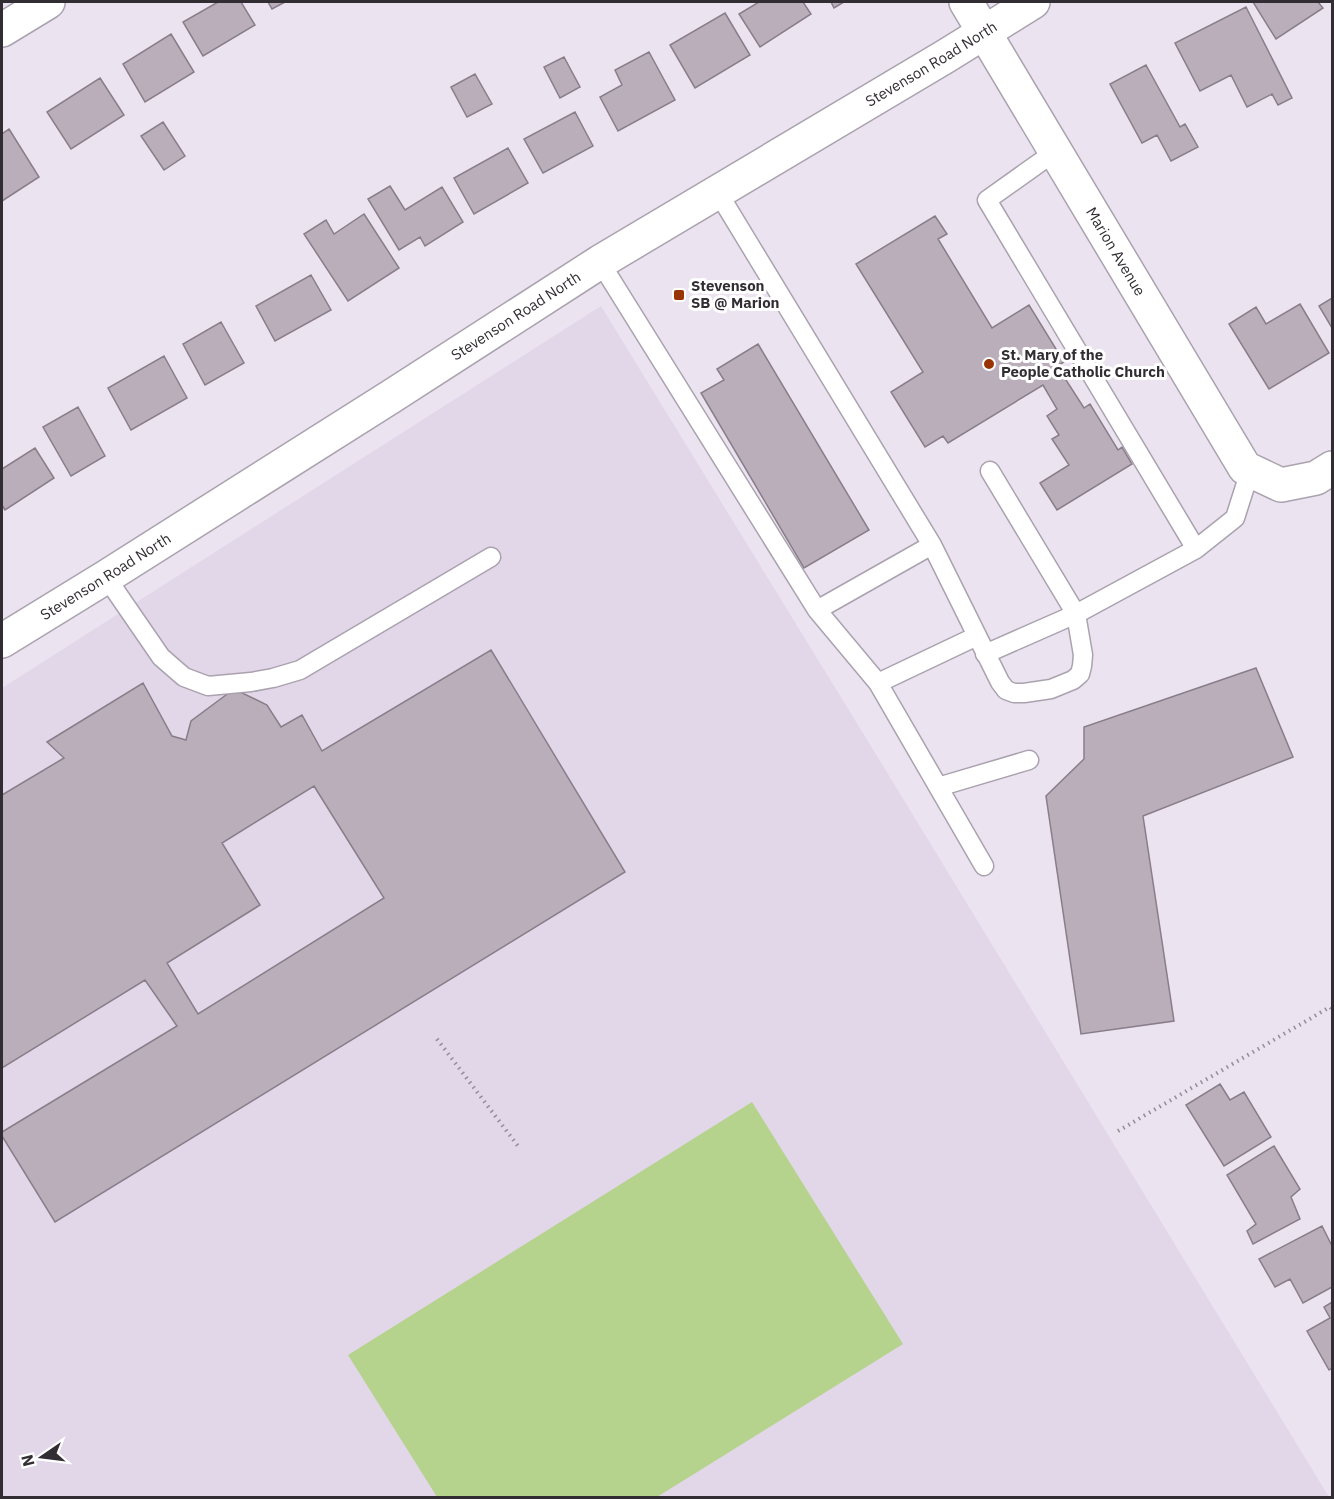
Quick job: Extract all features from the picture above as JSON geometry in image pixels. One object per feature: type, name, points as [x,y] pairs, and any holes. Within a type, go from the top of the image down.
[{"type":"main road","points":[[2,30],[48,2]]},
{"type":"main road","name":"Marion Avenue","points":[[966,2],[1245,468],[1281,485],[1316,478],[1332,468]]},
{"type":"main road","name":"Stevenson Road North","points":[[2,638],[106,577],[600,262],[1034,2]]},
{"type":"lane","points":[[1056,151],[987,200],[1196,549]]},
{"type":"lane","points":[[717,191],[932,545],[1000,682],[1006,690],[1014,693],[1051,689],[1073,681],[1080,674],[1083,655],[1076,614],[990,471]]},
{"type":"lane","points":[[600,262],[817,610],[878,682],[984,866]]},
{"type":"lane","points":[[985,654],[1076,614],[1196,549],[1235,518],[1250,471]]},
{"type":"lane","points":[[817,610],[932,545]]},
{"type":"lane","points":[[106,577],[161,657],[184,677],[208,686],[262,680],[300,670],[491,556]]},
{"type":"lane","points":[[878,682],[977,636]]},
{"type":"lane","points":[[938,787],[1029,760]]},
{"type":"path","points":[[1118,1131],[1330,1007],[1332,1009]]},
{"type":"path","points":[[437,1039],[518,1146]]},
{"type":"shaded area","points":[[601,306],[1329,1497],[2,1498],[2,688]]},
{"type":"green space","points":[[752,1102],[903,1344],[657,1497],[437,1497],[348,1355]]},
{"type":"building","points":[[218,2],[241,2],[255,25],[203,56],[183,22]]},
{"type":"building","points":[[268,2],[285,2],[272,9]]},
{"type":"building","points":[[759,2],[803,2],[811,14],[760,47],[739,14]]},
{"type":"building","points":[[831,2],[844,2],[834,8]]},
{"type":"building","points":[[1253,2],[1318,2],[1323,8],[1276,39]]},
{"type":"building","points":[[1246,7],[1292,98],[1278,105],[1272,94],[1247,107],[1231,75],[1200,91],[1175,43]]},
{"type":"building","points":[[725,13],[750,55],[695,88],[670,45]]},
{"type":"building","points":[[171,34],[194,72],[145,102],[123,64]]},
{"type":"building","points":[[649,52],[675,100],[618,131],[600,97],[622,85],[615,70]]},
{"type":"building","points":[[564,57],[580,87],[560,98],[544,67]]},
{"type":"building","points":[[1146,65],[1180,127],[1185,124],[1198,147],[1171,161],[1157,135],[1142,143],[1110,84]]},
{"type":"building","points":[[475,74],[492,104],[467,117],[451,87]]},
{"type":"building","points":[[100,78],[124,115],[71,149],[47,112]]},
{"type":"building","points":[[575,112],[593,146],[543,173],[524,139]]},
{"type":"building","points":[[163,122],[185,156],[164,170],[141,136]]},
{"type":"building","points":[[9,129],[39,177],[2,201],[2,134]]},
{"type":"building","points":[[508,148],[528,183],[474,214],[454,178]]},
{"type":"building","points":[[390,186],[405,210],[442,187],[463,222],[425,246],[420,237],[399,250],[368,199]]},
{"type":"building","points":[[364,214],[399,268],[348,301],[304,234],[326,220],[334,234]]},
{"type":"building","name":"St. Mary of the People Catholic Church","points":[[935,216],[947,234],[938,239],[992,328],[1029,305],[1064,362],[1057,366],[1084,408],[1090,404],[1118,450],[1122,447],[1132,464],[1057,510],[1040,483],[1069,465],[1052,439],[1059,435],[1047,416],[1057,409],[1043,385],[948,443],[943,436],[925,447],[891,392],[923,372],[856,264]]},
{"type":"building","points":[[311,275],[331,310],[275,341],[256,306]]},
{"type":"building","points":[[1332,298],[1332,328],[1319,306]]},
{"type":"building","points":[[1300,304],[1329,353],[1269,389],[1229,324],[1256,307],[1266,324]]},
{"type":"building","points":[[221,322],[244,363],[205,385],[183,344]]},
{"type":"building","points":[[758,344],[869,530],[804,568],[701,393],[724,380],[717,369]]},
{"type":"building","points":[[164,356],[187,398],[131,430],[108,388]]},
{"type":"building","points":[[78,407],[105,456],[71,476],[43,427]]},
{"type":"building","points":[[35,448],[54,478],[5,510],[2,505],[2,469]]},
{"type":"building","points":[[491,650],[625,872],[55,1222],[2,1136],[2,1132],[177,1026],[145,980],[2,1068],[2,795],[64,758],[47,742],[143,683],[172,736],[186,740],[191,721],[234,689],[267,705],[281,727],[302,715],[322,751]],"holes":[[[314,786],[384,898],[198,1014],[167,963],[260,905],[222,843]]]},
{"type":"building","points":[[1256,668],[1293,757],[1143,816],[1174,1021],[1081,1034],[1046,796],[1084,759],[1084,727]]},
{"type":"building","points":[[1220,1084],[1230,1100],[1244,1092],[1271,1137],[1224,1166],[1186,1105]]},
{"type":"building","points":[[1274,1146],[1300,1189],[1291,1197],[1300,1219],[1253,1244],[1247,1231],[1256,1224],[1227,1175]]},
{"type":"building","points":[[1322,1226],[1332,1246],[1332,1287],[1303,1303],[1290,1279],[1275,1287],[1259,1259]]},
{"type":"building","points":[[1332,1302],[1332,1368],[1329,1370],[1307,1331],[1330,1318],[1324,1307]]},
{"type":"place","name":"Stevenson SB @ Marion","points":[[679,295]]},
{"type":"place","name":"St. Mary of the People Catholic Church","points":[[989,364]]}]
